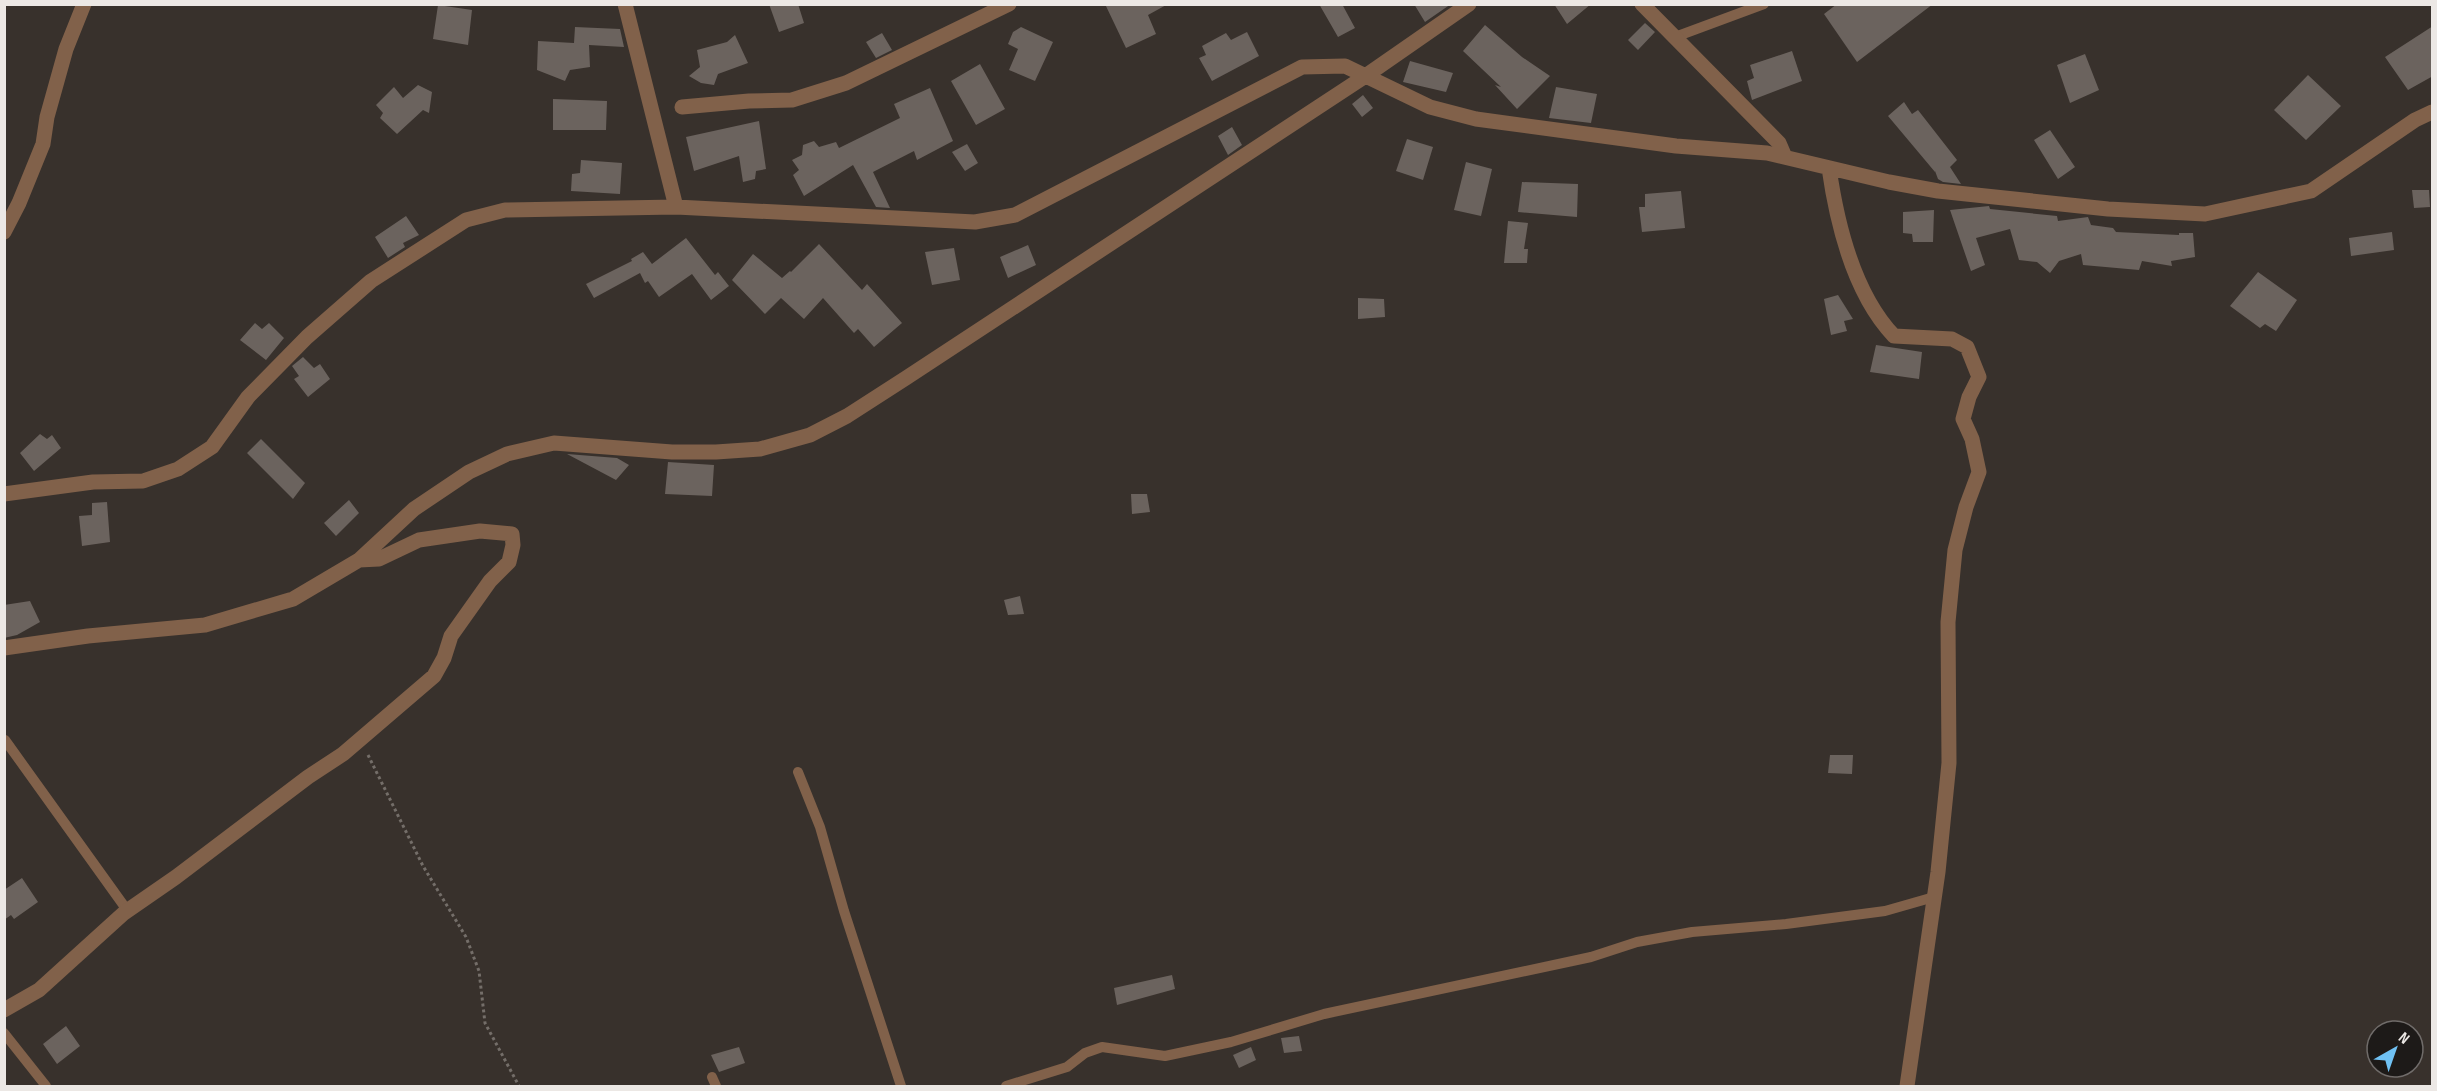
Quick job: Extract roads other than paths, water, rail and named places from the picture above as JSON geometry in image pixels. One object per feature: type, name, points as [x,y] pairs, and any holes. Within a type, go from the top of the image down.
[{"type":"street","points":[[4,232],[19,203],[43,144],[47,117],[66,49],[84,4]]},
{"type":"street","points":[[624,4],[676,207]]},
{"type":"street","points":[[682,107],[792,100],[846,83],[1009,4]]},
{"type":"street","points":[[4,648],[88,636],[205,625],[293,599],[359,560],[414,509],[470,472],[507,454],[554,443],[672,452],[716,452],[760,449],[810,435],[847,416],[906,378],[1364,77],[1468,4]]},
{"type":"street","points":[[1642,4],[1779,142],[1785,157]]},
{"type":"street","points":[[4,494],[93,482],[143,481],[178,469],[212,447],[248,397],[307,337],[363,288],[466,220],[505,210],[676,207],[975,222],[1015,214],[1302,67],[1345,66],[1430,107],[1476,119],[1676,146],[1767,153],[1938,191],[2086,207],[2205,214],[2311,191],[2415,120],[2433,112]]},
{"type":"street","points":[[1829,168],[1834,204],[1860,287],[1881,322],[1894,336],[1952,339],[1967,347],[1979,377],[1963,419],[1972,439],[1979,472],[1966,507],[1955,550],[1948,622],[1949,763],[1934,897],[1907,1086]]},
{"type":"street","points":[[4,1010],[39,990],[127,910],[176,877],[308,777],[343,754],[434,676],[444,658],[451,636],[485,588],[509,562],[513,544],[512,534],[480,531],[419,540],[379,559],[359,560]]},
{"type":"lane","points":[[1675,37],[1764,4]]},
{"type":"lane","points":[[5,740],[127,910]]},
{"type":"lane","points":[[798,772],[820,827],[844,911],[901,1086]]},
{"type":"lane","points":[[1006,1086],[1067,1067],[1085,1053],[1102,1047],[1165,1056],[1231,1042],[1324,1014],[1591,957],[1637,942],[1692,932],[1786,924],[1884,911],[1934,897]]},
{"type":"lane","points":[[4,1033],[45,1086]]}]
